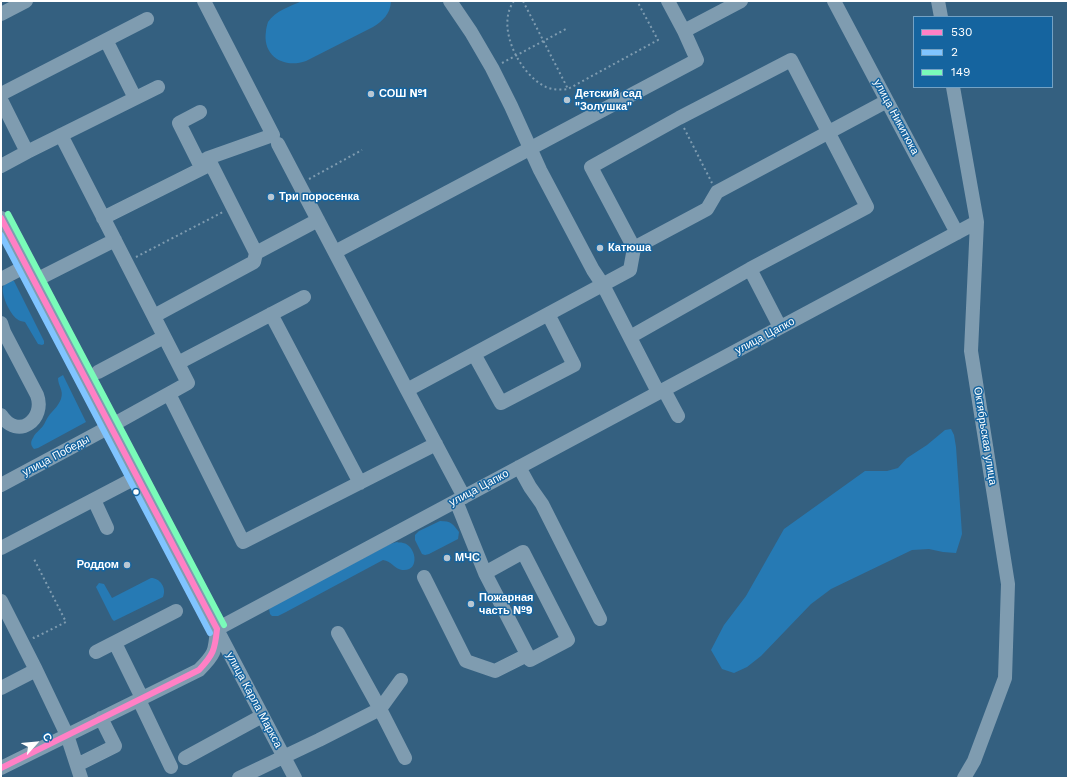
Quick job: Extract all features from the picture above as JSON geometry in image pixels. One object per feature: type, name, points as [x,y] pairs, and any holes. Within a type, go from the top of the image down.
[{"type":"street","points":[[1,14],[26,1]]},
{"type":"street","points":[[103,218],[209,161],[273,135],[204,1]]},
{"type":"street","points":[[450,1],[471,32],[492,68],[540,170],[593,270],[603,285],[630,337],[661,391],[678,416]]},
{"type":"street","points":[[335,252],[697,60],[668,1]]},
{"type":"street","points":[[684,31],[742,1]]},
{"type":"street","name":"улица Никитюка","points":[[834,1],[958,232]]},
{"type":"street","points":[[938,1],[941,16]]},
{"type":"street","points":[[1,94],[147,20]]},
{"type":"street","points":[[106,40],[135,98]]},
{"type":"street","points":[[406,390],[630,270],[634,248],[591,167],[679,118],[791,60],[868,207],[750,269],[630,337]]},
{"type":"street","points":[[1,166],[158,87]]},
{"type":"street","name":"Октябрьская улица","points":[[953,88],[977,222],[971,351],[1008,584],[1005,678],[974,761],[964,778]]},
{"type":"street","points":[[1,100],[27,152]]},
{"type":"street","points":[[634,248],[707,209],[717,192],[887,100]]},
{"type":"street","points":[[200,112],[179,123],[199,163],[209,161]]},
{"type":"street","points":[[61,135],[178,363],[304,297]]},
{"type":"street","points":[[278,144],[406,390],[436,444],[460,499],[485,573],[527,655],[530,660],[568,640],[523,552],[485,573]]},
{"type":"street","points":[[154,316],[254,262],[256,253],[209,161]]},
{"type":"street","name":"улица Карла Маркса","points":[[1,218],[295,778]]},
{"type":"street","points":[[256,253],[318,220]]},
{"type":"street","name":"улица Цапко","points":[[217,629],[977,222]]},
{"type":"street","points":[[34,281],[115,240]]},
{"type":"street","points":[[1,279],[26,266]]},
{"type":"street","points":[[750,269],[780,327]]},
{"type":"street","points":[[271,314],[360,483]]},
{"type":"street","points":[[474,354],[501,403],[574,365],[548,314]]},
{"type":"street","points":[[1,415],[13,426],[23,426],[33,419],[38,412],[39,406],[39,401],[2,328]]},
{"type":"street","points":[[98,372],[164,337]]},
{"type":"street","name":"улица Победы","points":[[1,485],[188,383],[178,363]]},
{"type":"street","points":[[169,394],[243,542],[436,444]]},
{"type":"street","points":[[519,467],[530,487],[542,504],[600,619]]},
{"type":"street","points":[[1,548],[137,477]]},
{"type":"street","points":[[94,500],[108,528]]},
{"type":"street","points":[[424,577],[466,661],[495,671],[527,655]]},
{"type":"street","points":[[1,601],[67,735],[79,771],[115,746],[101,718]]},
{"type":"street","points":[[96,652],[176,611]]},
{"type":"street","points":[[199,670],[213,654],[216,647],[217,629]]},
{"type":"street","points":[[338,634],[380,709],[405,758]]},
{"type":"street","points":[[115,643],[171,767]]},
{"type":"street","points":[[1,768],[199,670],[220,662],[228,663],[239,672]]},
{"type":"street","points":[[1,688],[36,670]]},
{"type":"street","points":[[239,778],[380,709],[401,680]]},
{"type":"street","points":[[185,758],[262,716]]},
{"type":"path","points":[[514,1],[511,5],[508,27],[510,39],[516,56],[532,78],[547,88],[561,90],[568,89],[658,40],[637,1]]},
{"type":"path","points":[[523,1],[568,89]]},
{"type":"path","points":[[492,68],[566,29]]},
{"type":"path","points":[[679,118],[717,192]]},
{"type":"path","points":[[299,184],[362,150]]},
{"type":"path","points":[[126,262],[232,207]]},
{"type":"path","points":[[31,632],[34,638],[66,622],[34,559]]},
{"type":"shaded area","points":[[302,1],[391,2],[385,17],[373,27],[306,61],[298,63],[283,62],[271,54],[267,47],[266,30],[268,22],[279,12]]},
{"type":"shaded area","points":[[10,281],[14,281],[44,341],[44,344],[38,344],[25,322],[14,317],[9,309],[3,295],[3,287]]},
{"type":"shaded area","points":[[63,375],[86,422],[34,449],[31,444],[32,439],[60,402],[62,393],[58,378]]},
{"type":"shaded area","points":[[951,429],[954,435],[956,447],[962,534],[956,553],[929,549],[912,550],[831,589],[811,604],[761,656],[747,667],[734,673],[722,669],[711,650],[724,625],[746,596],[784,529],[865,471],[887,471],[898,468],[907,458],[927,445],[945,430]]},
{"type":"shaded area","points":[[440,521],[449,522],[453,525],[459,532],[458,539],[429,554],[422,554],[415,540],[415,535],[419,531]]},
{"type":"shaded area","points":[[397,542],[411,548],[414,558],[412,567],[402,570],[383,560],[278,616],[272,616],[270,614],[269,609],[276,604],[390,544]]},
{"type":"shaded area","points":[[151,578],[154,578],[162,584],[164,590],[163,597],[114,621],[96,587],[99,583],[104,584],[112,598]]},
{"type":"transit line","name":"149","points":[[8,214],[224,625]]},
{"type":"transit line","name":"530","points":[[1,218],[217,629]]},
{"type":"transit line","name":"2","points":[[1,235],[210,633]]},
{"type":"transit line","name":"530","points":[[1,768],[199,670],[212,652],[217,629]]},
{"type":"place","name":"СОШ №1","points":[[371,94]]},
{"type":"place","name":"Детский сад \"Золушка\"","points":[[567,100]]},
{"type":"place","name":"Три поросенка","points":[[271,197]]},
{"type":"place","name":"Катюша","points":[[600,248]]},
{"type":"place","name":"МЧС","points":[[447,558]]},
{"type":"place","name":"Роддом","points":[[127,565]]},
{"type":"place","name":"Пожарная часть №9","points":[[471,604]]}]
